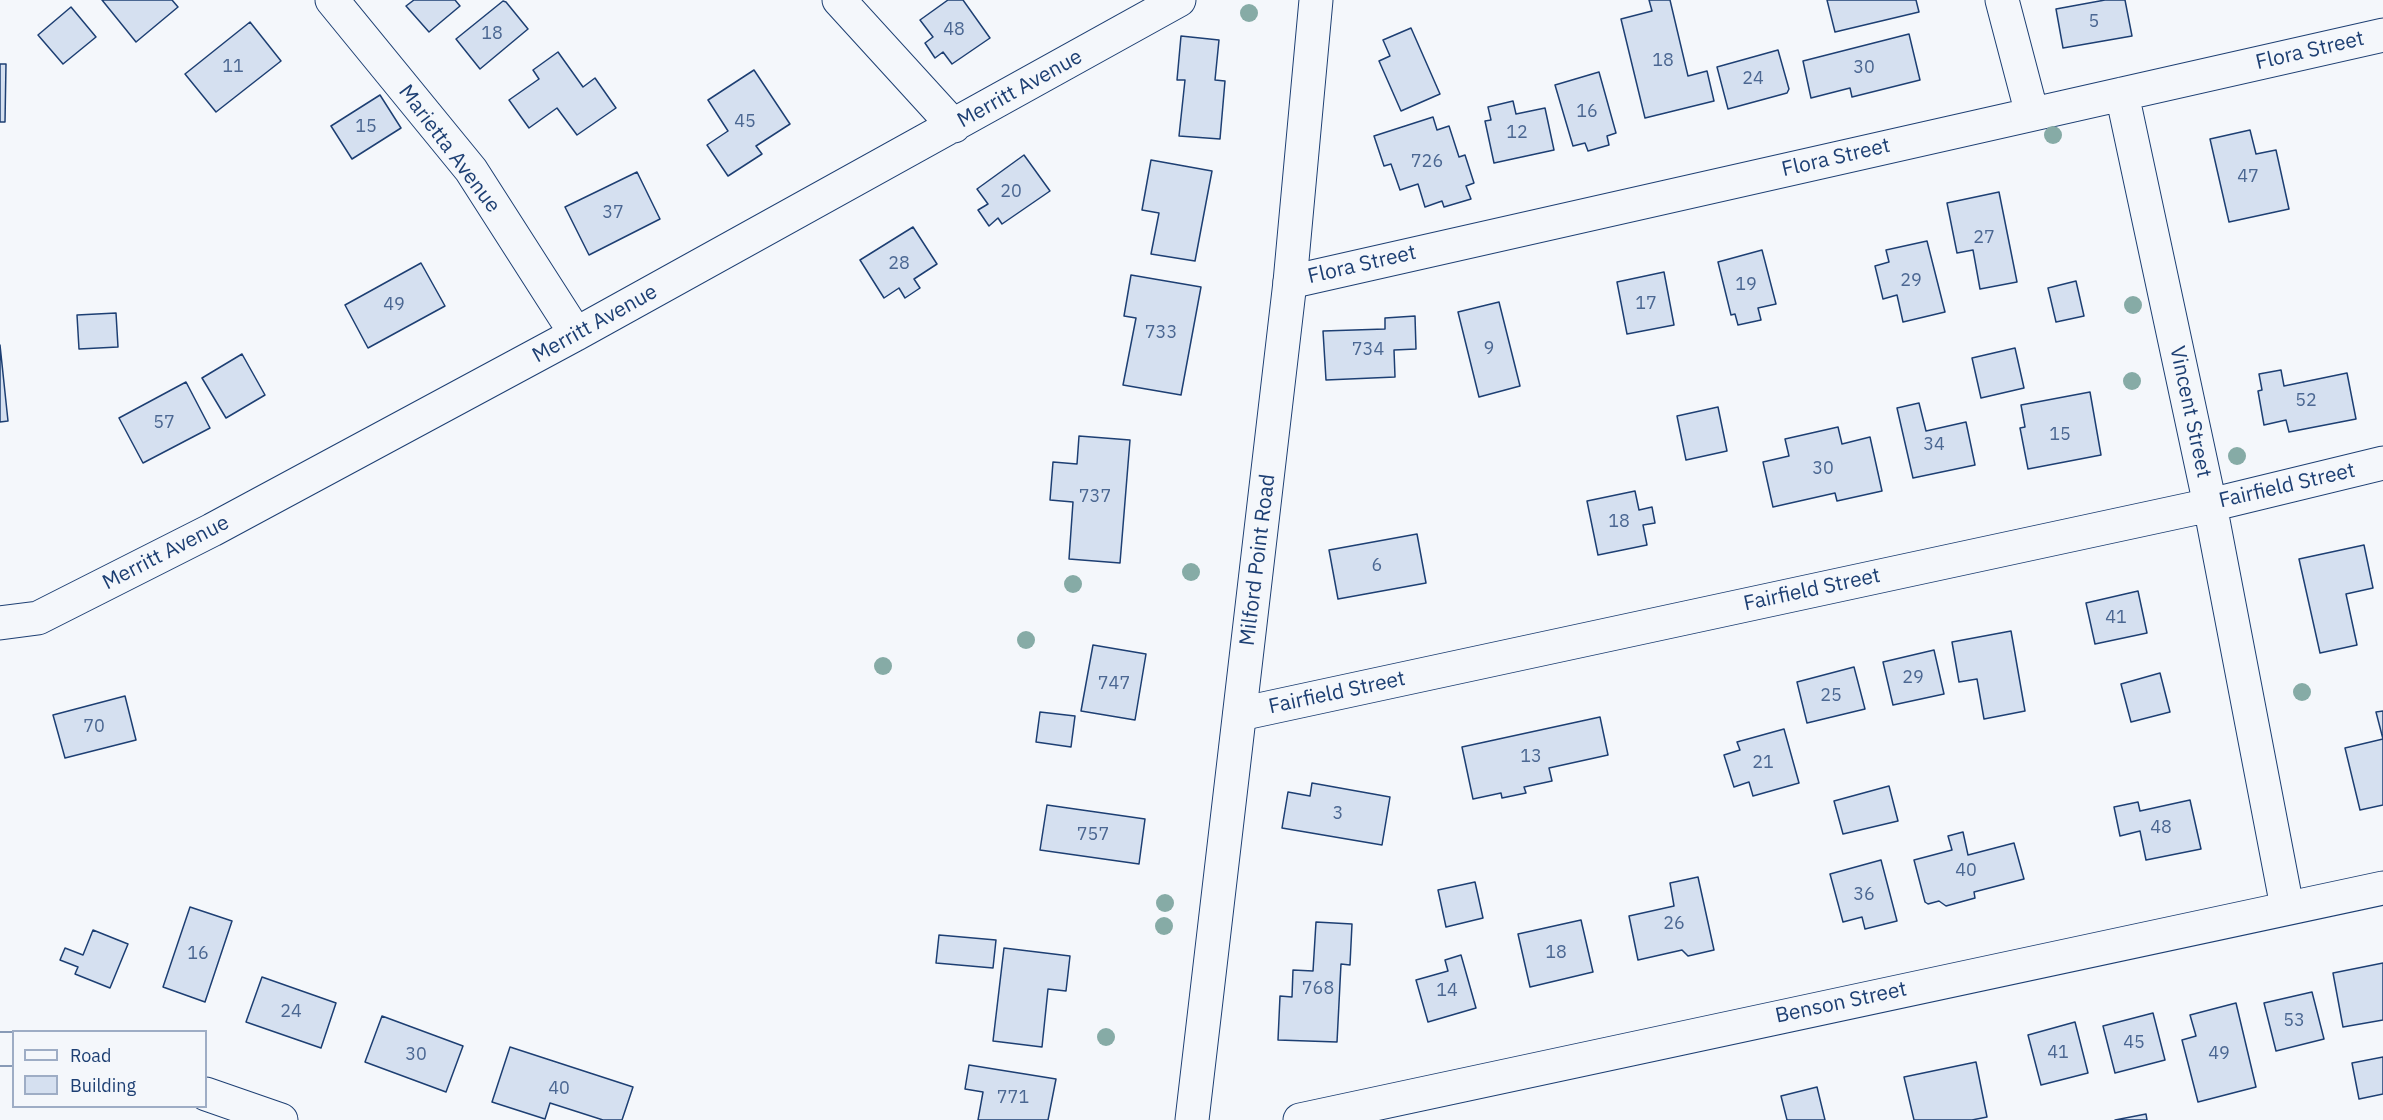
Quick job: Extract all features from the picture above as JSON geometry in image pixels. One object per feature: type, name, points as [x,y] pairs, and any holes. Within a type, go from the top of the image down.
[{"type":"street","name":"Marietta Avenue","points":[[332,0],[471,170],[576,334]]},
{"type":"street","points":[[839,0],[954,126]]},
{"type":"street","name":"Merritt Avenue","points":[[0,622],[38,618],[212,530],[576,334],[1179,0]]},
{"type":"street","name":"Milford Point Road","points":[[1192,1120],[1290,282],[1316,0]]},
{"type":"street","points":[[2002,0],[2032,114]]},
{"type":"street","name":"Flora Street","points":[[1290,282],[2383,35]]},
{"type":"street","name":"Vincent Street","points":[[2122,94],[2210,505],[2287,907]]},
{"type":"street","name":"Fairfield Street","points":[[1240,714],[2210,505],[2383,463]]},
{"type":"street","name":"Benson Street","points":[[1300,1120],[2383,888]]},
{"type":"street","points":[[207,1094],[280,1120]]},
{"type":"building","points":[[102,0],[172,0],[178,7],[136,42]]},
{"type":"building","points":[[414,0],[455,0],[460,6],[429,32],[406,6]]},
{"type":"building","points":[[948,0],[963,0],[990,38],[952,64],[943,52],[935,58],[925,43],[933,37],[920,20]]},
{"type":"building","points":[[1649,0],[1670,0],[1688,76],[1707,71],[1714,101],[1645,118],[1621,19],[1652,11]]},
{"type":"building","points":[[1827,0],[1916,0],[1919,12],[1835,32]]},
{"type":"building","points":[[2105,0],[2125,0],[2132,36],[2063,48],[2056,9]]},
{"type":"building","points":[[503,1],[528,29],[480,69],[456,39]]},
{"type":"building","points":[[71,7],[96,37],[63,64],[38,35]]},
{"type":"building","points":[[250,22],[281,61],[216,112],[185,74]]},
{"type":"building","points":[[1411,28],[1440,94],[1401,111],[1379,61],[1390,56],[1383,40]]},
{"type":"building","points":[[1909,34],[1920,80],[1852,97],[1850,88],[1811,98],[1803,61]]},
{"type":"building","points":[[1181,36],[1219,40],[1215,80],[1225,81],[1220,139],[1179,136],[1185,80],[1177,80]]},
{"type":"building","points":[[1778,50],[1789,89],[1787,93],[1728,109],[1717,67]]},
{"type":"building","points":[[558,52],[583,87],[595,78],[616,108],[577,135],[557,108],[529,128],[509,100],[539,79],[533,70]]},
{"type":"building","points":[[0,64],[6,64],[5,122],[0,122]]},
{"type":"building","points":[[754,70],[790,124],[756,146],[762,154],[728,176],[707,145],[728,131],[708,100]]},
{"type":"building","points":[[1599,72],[1616,133],[1607,136],[1609,145],[1588,151],[1585,143],[1573,146],[1555,85]]},
{"type":"building","points":[[380,95],[401,128],[352,159],[331,126]]},
{"type":"building","points":[[1513,101],[1516,114],[1545,108],[1554,150],[1494,163],[1485,121],[1491,120],[1488,107]]},
{"type":"building","points":[[1433,117],[1437,130],[1449,126],[1459,157],[1465,155],[1474,183],[1466,186],[1471,199],[1444,207],[1442,201],[1425,207],[1418,184],[1400,190],[1391,164],[1384,166],[1374,136]]},
{"type":"building","points":[[2250,130],[2256,154],[2276,150],[2289,209],[2229,222],[2210,139]]},
{"type":"building","points":[[1024,155],[1050,191],[1002,224],[998,218],[989,226],[978,210],[988,204],[977,189]]},
{"type":"building","points":[[1151,160],[1212,171],[1195,261],[1151,254],[1159,213],[1142,210]]},
{"type":"building","points":[[637,172],[660,219],[589,255],[565,207]]},
{"type":"building","points":[[1999,192],[2017,282],[1980,289],[1973,250],[1957,253],[1947,203]]},
{"type":"building","points":[[913,227],[937,264],[914,279],[920,288],[905,298],[899,288],[884,298],[860,260]]},
{"type":"building","points":[[1927,241],[1945,312],[1903,322],[1897,295],[1883,299],[1875,266],[1889,262],[1886,250]]},
{"type":"building","points":[[1762,250],[1776,304],[1758,308],[1761,320],[1738,325],[1735,314],[1731,315],[1718,262]]},
{"type":"building","points":[[421,263],[445,306],[368,348],[345,305]]},
{"type":"building","points":[[1664,272],[1674,325],[1627,334],[1617,282]]},
{"type":"building","points":[[1131,275],[1201,287],[1181,395],[1123,385],[1136,318],[1124,316]]},
{"type":"building","points":[[2076,281],[2084,316],[2056,322],[2048,288]]},
{"type":"building","points":[[1499,302],[1520,386],[1479,397],[1458,312]]},
{"type":"building","points":[[116,313],[118,347],[79,349],[77,315]]},
{"type":"building","points":[[1415,316],[1416,349],[1394,350],[1395,377],[1326,380],[1323,331],[1385,329],[1385,318]]},
{"type":"building","points":[[0,345],[8,421],[0,422]]},
{"type":"building","points":[[2015,348],[2024,388],[1981,398],[1972,358]]},
{"type":"building","points":[[242,354],[265,395],[226,418],[202,378]]},
{"type":"building","points":[[2281,370],[2284,386],[2347,373],[2356,419],[2289,432],[2286,420],[2264,425],[2258,391],[2262,390],[2259,374]]},
{"type":"building","points":[[186,382],[210,428],[143,463],[119,418]]},
{"type":"building","points":[[2090,392],[2101,455],[2028,469],[2020,428],[2025,427],[2021,405]]},
{"type":"building","points":[[1919,403],[1926,431],[1966,422],[1975,465],[1913,478],[1897,408]]},
{"type":"building","points":[[1718,407],[1727,451],[1686,460],[1677,416]]},
{"type":"building","points":[[1838,427],[1842,444],[1870,437],[1882,491],[1837,501],[1835,493],[1773,507],[1763,462],[1789,456],[1785,439]]},
{"type":"building","points":[[1079,436],[1130,440],[1120,563],[1069,559],[1073,502],[1050,500],[1053,462],[1077,464]]},
{"type":"building","points":[[1635,491],[1639,510],[1652,507],[1655,523],[1643,525],[1647,545],[1598,555],[1587,501]]},
{"type":"building","points":[[1417,534],[1426,583],[1338,599],[1329,550]]},
{"type":"building","points":[[2364,545],[2373,588],[2346,594],[2357,645],[2320,653],[2299,559]]},
{"type":"building","points":[[2138,591],[2147,633],[2095,644],[2086,603]]},
{"type":"building","points":[[2011,631],[2025,711],[1984,719],[1977,679],[1959,682],[1952,642]]},
{"type":"building","points":[[1093,645],[1146,654],[1135,720],[1081,711]]},
{"type":"building","points":[[1934,650],[1944,694],[1893,705],[1883,662]]},
{"type":"building","points":[[1854,667],[1865,709],[1807,723],[1797,682]]},
{"type":"building","points":[[2160,673],[2170,712],[2131,722],[2121,684]]},
{"type":"building","points":[[125,696],[136,740],[65,758],[53,715]]},
{"type":"building","points":[[2383,711],[2383,739],[2376,712]]},
{"type":"building","points":[[1040,712],[1075,716],[1071,747],[1036,742]]},
{"type":"building","points":[[1600,717],[1608,755],[1549,768],[1552,781],[1524,787],[1526,793],[1502,798],[1501,793],[1473,799],[1462,747]]},
{"type":"building","points":[[1784,729],[1799,783],[1753,796],[1749,782],[1734,787],[1724,755],[1740,750],[1737,742]]},
{"type":"building","points":[[2383,739],[2383,805],[2360,810],[2345,748]]},
{"type":"building","points":[[1312,783],[1390,797],[1382,845],[1282,828],[1288,792],[1310,796]]},
{"type":"building","points":[[1889,786],[1898,821],[1843,834],[1834,801]]},
{"type":"building","points":[[2190,800],[2201,849],[2146,860],[2140,831],[2120,836],[2114,807],[2138,802],[2140,811]]},
{"type":"building","points":[[1047,805],[1145,819],[1139,864],[1040,850]]},
{"type":"building","points":[[1963,832],[1968,855],[2014,843],[2024,879],[1974,892],[1975,898],[1946,906],[1939,901],[1928,904],[1925,902],[1914,860],[1952,850],[1948,836]]},
{"type":"building","points":[[1881,860],[1897,921],[1865,929],[1862,917],[1843,922],[1830,874]]},
{"type":"building","points":[[1698,877],[1714,950],[1688,956],[1682,950],[1638,960],[1629,916],[1674,906],[1670,883]]},
{"type":"building","points":[[1475,882],[1483,918],[1446,927],[1438,890]]},
{"type":"building","points":[[190,907],[232,921],[205,1002],[163,987]]},
{"type":"building","points":[[1581,920],[1593,972],[1530,987],[1518,934]]},
{"type":"building","points":[[1316,922],[1352,924],[1350,965],[1341,964],[1337,1042],[1278,1040],[1280,996],[1292,997],[1293,970],[1313,971]]},
{"type":"building","points":[[93,930],[128,944],[110,988],[75,974],[78,967],[60,960],[65,948],[83,955]]},
{"type":"building","points":[[939,935],[996,940],[993,968],[936,963]]},
{"type":"building","points":[[1004,948],[1070,956],[1066,991],[1048,989],[1042,1047],[993,1041]]},
{"type":"building","points":[[1461,955],[1476,1008],[1428,1022],[1416,980],[1448,971],[1445,960]]},
{"type":"building","points":[[2383,963],[2383,1020],[2343,1027],[2333,973]]},
{"type":"building","points":[[262,977],[336,1003],[321,1048],[246,1022]]},
{"type":"building","points":[[2312,992],[2324,1039],[2276,1051],[2264,1003]]},
{"type":"building","points":[[2236,1003],[2256,1087],[2198,1102],[2182,1040],[2196,1036],[2190,1015]]},
{"type":"building","points":[[2153,1013],[2165,1060],[2115,1073],[2103,1026]]},
{"type":"building","points":[[382,1016],[463,1046],[446,1092],[365,1062]]},
{"type":"building","points":[[2075,1022],[2088,1073],[2041,1085],[2028,1035]]},
{"type":"building","points":[[510,1047],[633,1087],[622,1120],[603,1120],[550,1103],[545,1119],[492,1102]]},
{"type":"building","points":[[2383,1057],[2383,1094],[2359,1099],[2352,1063]]},
{"type":"building","points":[[1976,1062],[1987,1117],[1972,1120],[1914,1120],[1904,1077]]},
{"type":"building","points":[[969,1065],[1056,1079],[1048,1120],[978,1120],[983,1092],[965,1089]]},
{"type":"building","points":[[1817,1087],[1825,1120],[1787,1120],[1781,1096]]},
{"type":"building","points":[[2146,1114],[2147,1120],[2115,1120]]}]
